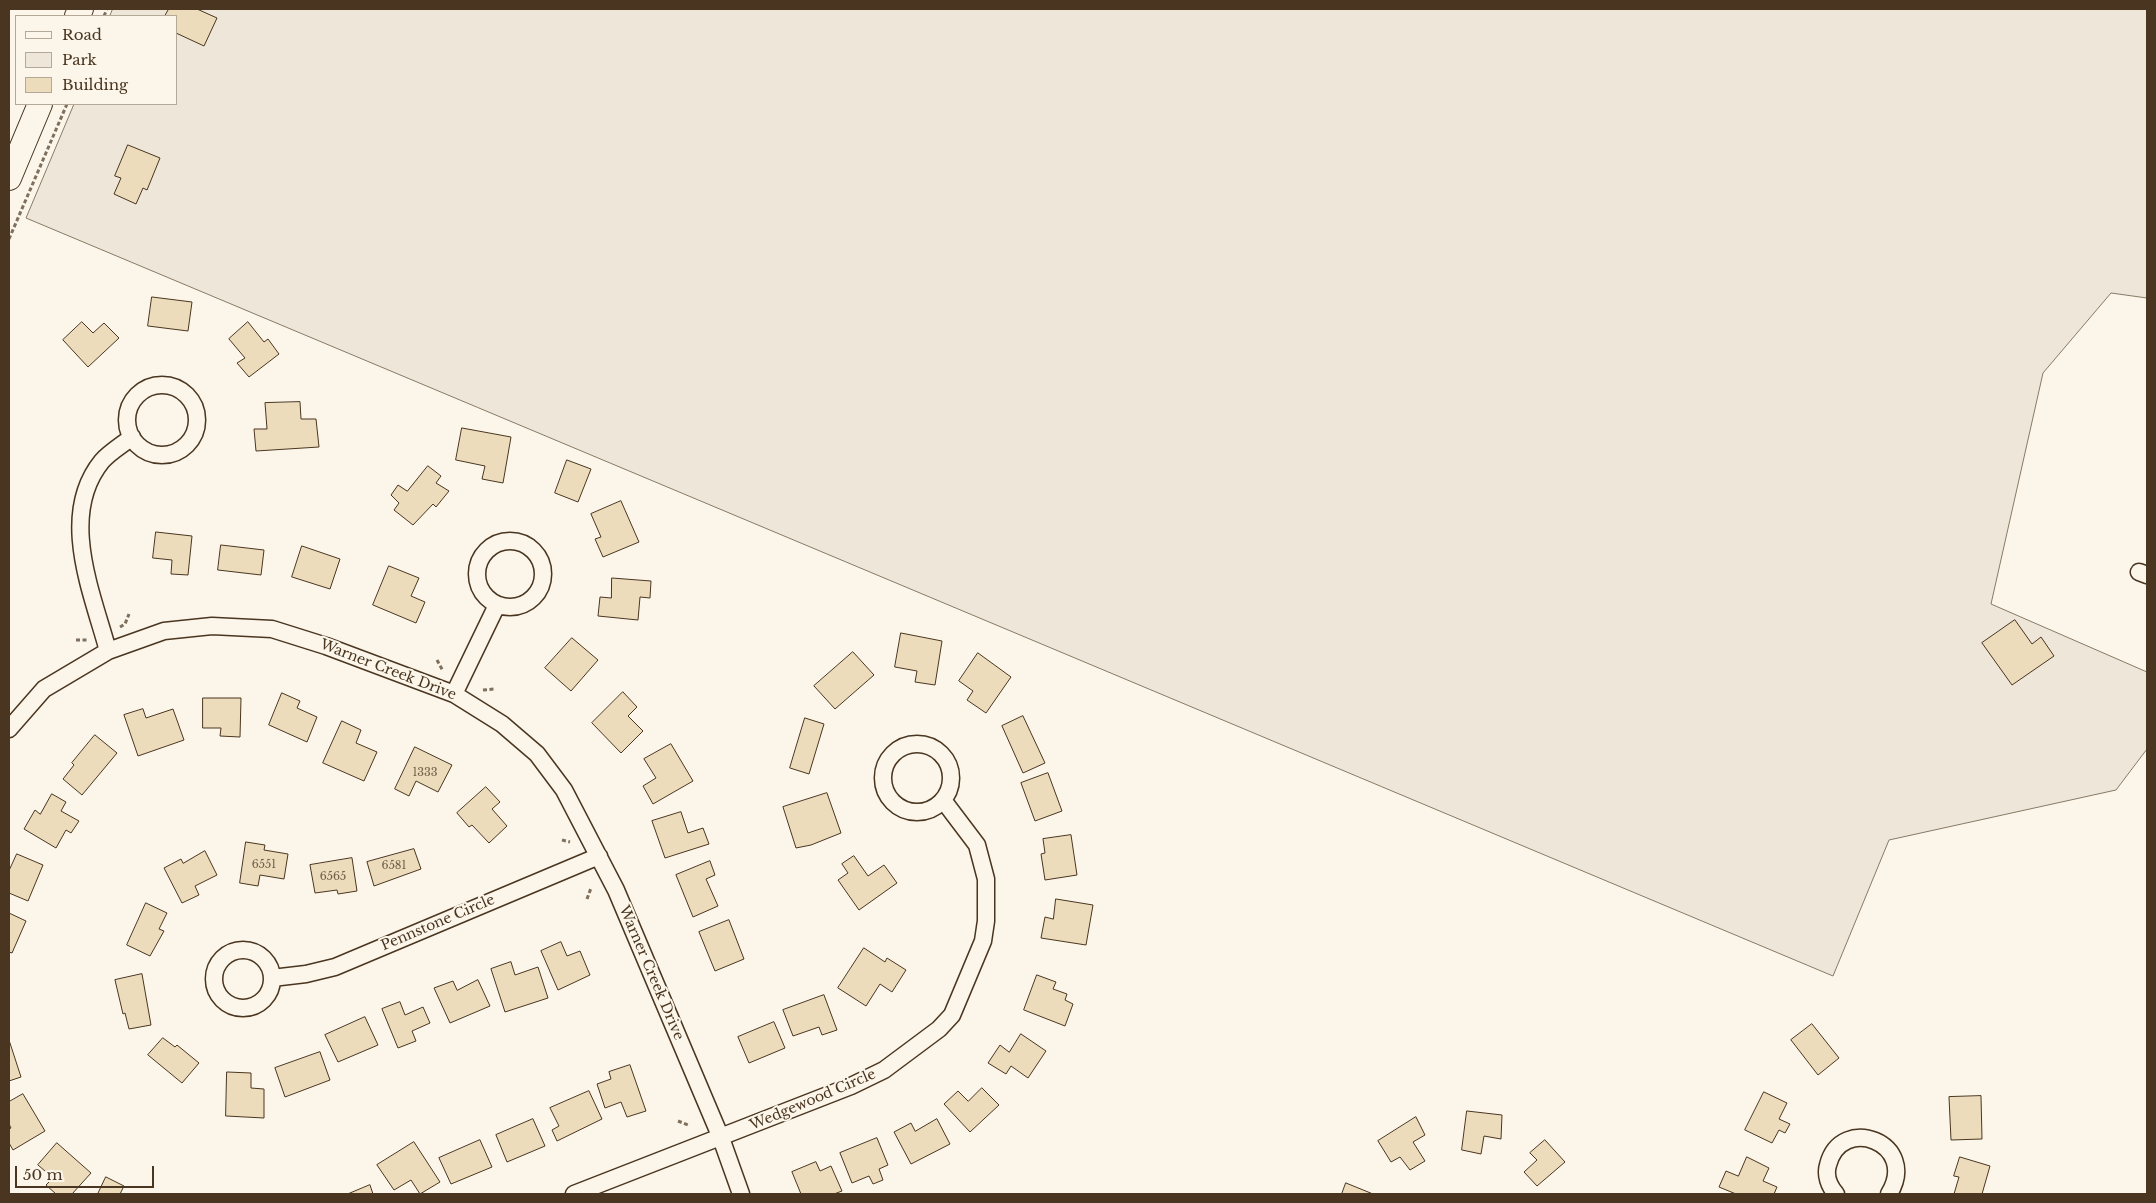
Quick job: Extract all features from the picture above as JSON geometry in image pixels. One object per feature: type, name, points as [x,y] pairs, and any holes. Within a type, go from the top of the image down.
[{"type":"main road","points":[[9,178],[40,105]]},
{"type":"street","points":[[165,384],[177,388],[187,395],[194,404],[197,416],[196,428],[185,447],[175,453],[153,454],[143,449],[132,437],[126,421],[128,410],[133,399],[142,391],[153,386],[165,384]]},
{"type":"street","points":[[108,651],[80,546],[83,494],[102,461],[132,437]]},
{"type":"street","points":[[507,541],[518,541],[536,553],[544,572],[542,583],[538,593],[524,604],[508,607],[497,605],[480,590],[477,579],[477,567],[488,549],[507,541]]},
{"type":"street","points":[[454,694],[497,605]]},
{"type":"street","name":"Warner Creek Drive","points":[[9,729],[44,689],[108,651],[164,631],[212,626],[272,629],[326,646],[454,694],[502,724],[537,754],[564,790],[599,856],[616,890],[721,1138],[742,1194]]},
{"type":"street","points":[[914,744],[927,746],[939,752],[947,762],[951,775],[950,788],[944,800],[933,808],[920,812],[907,810],[895,804],[887,794],[883,781],[884,768],[891,756],[901,748],[914,744]]},
{"type":"street","name":"Wedgewood Circle","points":[[574,1194],[851,1086],[884,1070],[939,1029],[952,1015],[983,941],[986,921],[986,879],[977,845],[944,800]]},
{"type":"street","name":"Pennstone Circle","points":[[272,978],[306,974],[335,967],[599,856]]},
{"type":"street","points":[[1836,1194],[1828,1179],[1827,1168],[1830,1158],[1842,1144],[1858,1137],[1870,1138],[1881,1143],[1890,1151],[1895,1162],[1897,1174],[1889,1194]]},
{"type":"path","points":[[9,239],[67,105]]},
{"type":"path","points":[[437,660],[443,671]]},
{"type":"path","points":[[483,690],[494,689]]},
{"type":"path","points":[[562,840],[570,842]]},
{"type":"path","points":[[587,898],[591,888]]},
{"type":"path","points":[[678,1121],[688,1125]]},
{"type":"green space","points":[[113,9],[2147,9],[2147,298],[2111,293],[2043,373],[1991,604],[2147,672],[2147,749],[2116,790],[1889,840],[1833,976],[26,218],[74,105],[178,105],[178,15],[110,15]]},
{"type":"building","points":[[169,9],[197,9],[217,18],[204,46],[178,34],[178,15],[166,15]]},
{"type":"building","points":[[128,145],[160,158],[147,190],[143,188],[136,204],[114,194],[121,178],[115,176]]},
{"type":"building","points":[[152,297],[192,302],[188,331],[148,326]]},
{"type":"building","points":[[82,322],[93,333],[104,323],[119,338],[88,367],[63,340]]},
{"type":"building","points":[[248,322],[264,342],[268,339],[279,354],[249,377],[237,363],[245,358],[229,339]]},
{"type":"building","points":[[300,402],[301,419],[316,419],[319,447],[256,451],[254,429],[267,429],[265,403]]},
{"type":"building","points":[[462,428],[511,437],[503,483],[482,479],[485,466],[456,460]]},
{"type":"building","points":[[567,460],[591,469],[578,502],[555,493]]},
{"type":"building","points":[[428,466],[441,476],[436,483],[449,491],[436,507],[433,504],[413,525],[394,510],[399,503],[391,495],[398,485],[407,491]]},
{"type":"building","points":[[621,501],[639,542],[603,557],[595,539],[601,537],[591,514]]},
{"type":"building","points":[[156,532],[192,536],[188,575],[171,574],[172,560],[153,558]]},
{"type":"building","points":[[221,545],[264,550],[261,575],[218,570]]},
{"type":"building","points":[[302,546],[340,559],[330,589],[292,577]]},
{"type":"building","points":[[389,566],[419,578],[411,596],[425,602],[416,623],[373,605]]},
{"type":"building","points":[[612,578],[651,581],[650,598],[640,597],[638,620],[598,616],[600,597],[611,598]]},
{"type":"building","points":[[2015,620],[2032,644],[2041,637],[2054,656],[2012,685],[1982,643]]},
{"type":"building","points":[[901,633],[942,641],[935,685],[915,682],[917,671],[895,667]]},
{"type":"building","points":[[572,638],[598,660],[571,691],[545,668]]},
{"type":"building","points":[[853,652],[874,675],[835,709],[814,686]]},
{"type":"building","points":[[978,653],[1011,677],[986,713],[967,700],[973,691],[959,681]]},
{"type":"building","points":[[623,692],[637,707],[628,716],[643,731],[621,753],[592,723]]},
{"type":"building","points":[[282,693],[300,701],[297,708],[317,717],[307,742],[269,725]]},
{"type":"building","points":[[203,698],[241,698],[240,737],[220,736],[221,728],[203,728]]},
{"type":"building","points":[[143,709],[146,718],[173,709],[184,740],[138,756],[124,715]]},
{"type":"building","points":[[1023,716],[1045,763],[1023,773],[1002,726]]},
{"type":"building","points":[[805,718],[824,724],[809,774],[790,768]]},
{"type":"building","points":[[342,721],[361,730],[356,743],[377,752],[364,781],[323,763]]},
{"type":"building","points":[[95,735],[117,753],[82,795],[63,779],[74,765],[72,763]]},
{"type":"building","points":[[671,744],[693,781],[653,804],[643,786],[656,778],[644,759]]},
{"type":"building","points":[[415,747],[452,765],[438,792],[416,781],[409,796],[395,789]]},
{"type":"building","points":[[1048,773],[1062,811],[1035,821],[1021,783]]},
{"type":"building","points":[[486,787],[500,802],[492,809],[507,826],[489,843],[472,825],[469,827],[457,813]]},
{"type":"building","points":[[827,793],[841,833],[811,845],[796,848],[783,807]]},
{"type":"building","points":[[52,794],[66,802],[61,811],[79,821],[71,833],[66,830],[56,848],[24,829],[35,810],[40,814]]},
{"type":"building","points":[[681,812],[688,833],[703,828],[709,844],[665,858],[652,821]]},
{"type":"building","points":[[1071,835],[1077,875],[1045,880],[1041,854],[1045,853],[1043,839]]},
{"type":"building","points":[[246,842],[265,845],[264,850],[288,854],[284,879],[260,875],[258,886],[240,883]]},
{"type":"building","points":[[414,849],[421,869],[374,886],[367,862]]},
{"type":"building","points":[[205,851],[217,875],[195,886],[199,895],[182,903],[164,868],[181,859],[183,863]]},
{"type":"building","points":[[17,854],[43,865],[28,901],[9,893],[9,871]]},
{"type":"building","points":[[854,856],[868,876],[884,865],[897,883],[859,910],[838,880],[848,873],[842,864]]},
{"type":"building","points":[[352,858],[357,891],[338,894],[337,890],[315,893],[310,865]]},
{"type":"building","points":[[710,861],[715,875],[706,879],[718,906],[693,917],[676,875]]},
{"type":"building","points":[[1056,899],[1093,905],[1086,945],[1041,938],[1045,917],[1053,919]]},
{"type":"building","points":[[146,903],[167,913],[159,929],[164,931],[150,956],[127,945]]},
{"type":"building","points":[[9,913],[26,921],[12,953],[9,952]]},
{"type":"building","points":[[729,920],[744,959],[715,971],[699,932]]},
{"type":"building","points":[[561,942],[567,956],[580,951],[590,975],[558,990],[541,951]]},
{"type":"building","points":[[864,948],[885,962],[887,958],[906,970],[892,992],[880,984],[866,1006],[838,988]]},
{"type":"building","points":[[511,962],[515,975],[538,967],[548,998],[505,1012],[491,969]]},
{"type":"building","points":[[142,974],[151,1025],[129,1029],[125,1013],[123,1014],[115,980]]},
{"type":"building","points":[[1037,975],[1056,982],[1053,989],[1067,994],[1065,1000],[1073,1004],[1065,1026],[1024,1010]]},
{"type":"building","points":[[478,980],[490,1006],[450,1023],[434,988],[453,981],[457,990]]},
{"type":"building","points":[[824,995],[837,1030],[822,1035],[819,1027],[793,1036],[783,1010]]},
{"type":"building","points":[[400,1002],[405,1015],[423,1007],[430,1023],[412,1031],[416,1041],[398,1048],[382,1009]]},
{"type":"building","points":[[365,1017],[378,1045],[338,1062],[325,1035]]},
{"type":"building","points":[[774,1022],[785,1048],[749,1063],[738,1037]]},
{"type":"building","points":[[1812,1024],[1839,1058],[1818,1075],[1791,1040]]},
{"type":"building","points":[[1021,1034],[1046,1051],[1028,1078],[1011,1066],[1006,1074],[988,1063],[1000,1045],[1009,1052]]},
{"type":"building","points":[[163,1038],[175,1047],[177,1045],[199,1063],[182,1083],[148,1055]]},
{"type":"building","points":[[9,1040],[21,1077],[9,1081]]},
{"type":"building","points":[[320,1052],[330,1080],[285,1097],[275,1068]]},
{"type":"building","points":[[630,1065],[646,1111],[627,1117],[621,1102],[605,1108],[597,1084],[611,1079],[609,1072]]},
{"type":"building","points":[[227,1072],[251,1073],[251,1088],[264,1089],[264,1118],[226,1116]]},
{"type":"building","points":[[982,1088],[999,1105],[970,1132],[944,1104],[958,1091],[968,1101]]},
{"type":"building","points":[[589,1091],[602,1119],[557,1141],[552,1130],[559,1126],[550,1108]]},
{"type":"building","points":[[1764,1092],[1787,1103],[1779,1119],[1790,1124],[1785,1133],[1779,1130],[1772,1143],[1745,1130]]},
{"type":"building","points":[[23,1094],[45,1131],[13,1150],[9,1143],[9,1129],[11,1128],[9,1124],[9,1102]]},
{"type":"building","points":[[1981,1096],[1982,1139],[1951,1140],[1949,1097]]},
{"type":"building","points":[[1467,1111],[1502,1115],[1501,1139],[1484,1136],[1481,1154],[1462,1150]]},
{"type":"building","points":[[1416,1117],[1425,1135],[1413,1142],[1425,1161],[1410,1170],[1400,1157],[1391,1162],[1378,1141]]},
{"type":"building","points":[[533,1119],[545,1146],[507,1162],[496,1135]]},
{"type":"building","points":[[937,1119],[950,1144],[911,1164],[894,1132],[911,1123],[915,1131]]},
{"type":"building","points":[[877,1138],[888,1165],[879,1169],[883,1180],[873,1184],[869,1176],[852,1183],[840,1153]]},
{"type":"building","points":[[480,1140],[492,1167],[451,1184],[439,1158]]},
{"type":"building","points":[[1545,1140],[1565,1162],[1537,1186],[1524,1172],[1537,1160],[1530,1153]]},
{"type":"building","points":[[414,1142],[440,1182],[420,1194],[411,1180],[394,1190],[377,1165]]},
{"type":"building","points":[[57,1143],[91,1173],[72,1194],[56,1194],[46,1185],[53,1178],[38,1165]]},
{"type":"building","points":[[1747,1157],[1769,1168],[1763,1181],[1777,1187],[1774,1194],[1736,1194],[1719,1187],[1726,1171],[1738,1176]]},
{"type":"building","points":[[1960,1157],[1990,1166],[1982,1194],[1954,1194],[1959,1177],[1954,1176]]},
{"type":"building","points":[[816,1162],[820,1171],[831,1166],[842,1191],[834,1194],[801,1194],[792,1172]]},
{"type":"building","points":[[106,1177],[124,1186],[120,1194],[98,1194]]},
{"type":"building","points":[[1346,1183],[1373,1194],[1342,1194]]},
{"type":"building","points":[[370,1185],[373,1194],[348,1194]]}]
